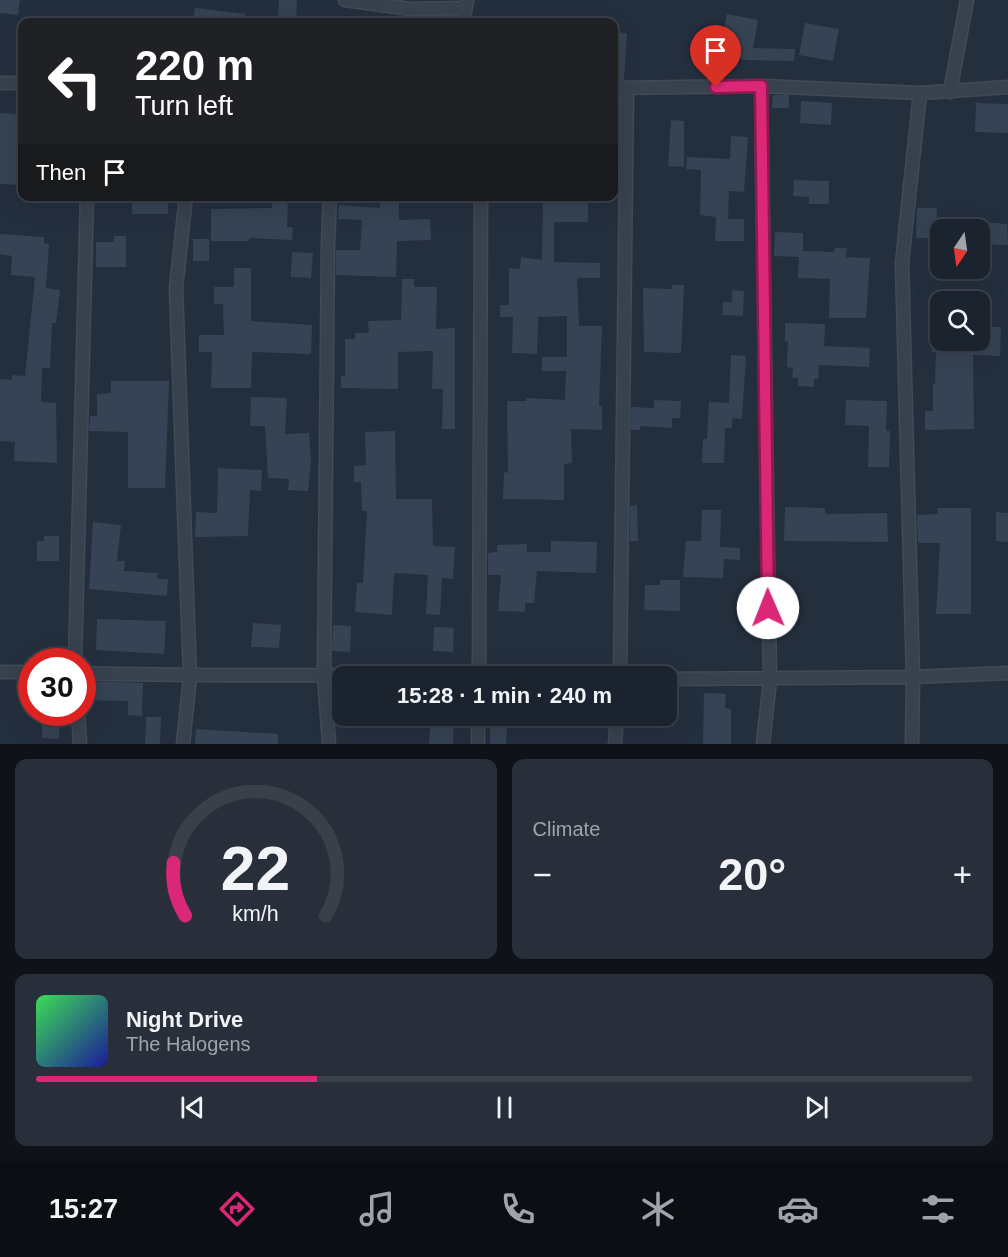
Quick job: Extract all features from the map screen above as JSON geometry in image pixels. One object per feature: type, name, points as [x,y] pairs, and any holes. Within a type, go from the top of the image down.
[{"type":"street","points":[[345,0],[410,9],[466,4]]},
{"type":"street","points":[[950,92],[967,0]]},
{"type":"street","points":[[0,83],[18,83]]},
{"type":"street","points":[[618,88],[761,86],[920,93],[1008,87]]},
{"type":"street","points":[[761,86],[770,680],[764,744]]},
{"type":"street","points":[[620,666],[627,88]]},
{"type":"street","points":[[912,744],[913,677],[902,263],[920,93]]},
{"type":"street","points":[[75,648],[87,201]]},
{"type":"street","points":[[183,744],[190,677],[176,288],[185,201]]},
{"type":"street","points":[[329,744],[324,674],[330,201]]},
{"type":"street","points":[[479,666],[481,201]]},
{"type":"street","points":[[0,672],[18,672]]},
{"type":"street","points":[[677,679],[770,680],[1008,673]]},
{"type":"street","points":[[96,674],[190,677],[332,674]]},
{"type":"street","points":[[79,726],[80,744]]},
{"type":"street","points":[[478,726],[478,744]]},
{"type":"street","points":[[615,744],[616,726]]},
{"type":"building","points":[[0,0],[20,0],[18,15],[0,13]]},
{"type":"building","points":[[279,0],[297,0],[296,18],[278,18]]},
{"type":"building","points":[[195,8],[245,14],[245,18],[194,18]]},
{"type":"building","points":[[727,14],[758,20],[753,48],[795,49],[794,61],[746,60],[719,54]]},
{"type":"building","points":[[805,23],[839,29],[833,61],[799,55]]},
{"type":"building","points":[[618,32],[627,33],[624,80],[618,80]]},
{"type":"building","points":[[773,95],[789,95],[789,108],[772,108]]},
{"type":"building","points":[[801,101],[832,103],[831,125],[800,123]]},
{"type":"building","points":[[976,103],[1008,104],[1008,133],[975,132]]},
{"type":"building","points":[[0,113],[18,114],[18,185],[0,184]]},
{"type":"building","points":[[671,120],[684,121],[684,167],[668,166]]},
{"type":"building","points":[[731,136],[748,137],[744,192],[729,191],[728,219],[744,219],[744,241],[715,241],[716,217],[700,215],[701,170],[686,169],[687,157],[730,159]]},
{"type":"building","points":[[794,180],[829,181],[829,204],[809,204],[809,197],[793,196]]},
{"type":"building","points":[[132,201],[168,201],[168,214],[132,214]]},
{"type":"building","points":[[272,201],[288,201],[287,227],[293,227],[292,240],[249,238],[249,241],[211,241],[211,209],[272,208]]},
{"type":"building","points":[[380,201],[399,201],[399,220],[430,219],[431,240],[397,241],[396,277],[336,275],[336,250],[360,250],[362,220],[338,219],[339,205],[380,208]]},
{"type":"building","points":[[543,201],[588,201],[588,222],[554,222],[554,262],[600,263],[600,278],[577,278],[579,326],[602,326],[599,406],[602,406],[602,430],[571,429],[572,463],[564,464],[564,500],[503,499],[504,472],[508,473],[507,401],[526,401],[526,398],[565,400],[566,371],[542,371],[542,357],[567,357],[567,316],[538,317],[537,354],[512,353],[513,317],[500,317],[500,305],[509,305],[509,268],[520,269],[521,257],[542,260]]},
{"type":"building","points":[[917,208],[937,208],[937,219],[930,219],[930,238],[916,238]]},
{"type":"building","points":[[990,223],[1007,224],[1008,245],[990,244]]},
{"type":"building","points":[[775,232],[803,233],[803,251],[834,252],[835,248],[847,248],[846,257],[870,258],[866,318],[829,318],[830,279],[798,278],[799,257],[774,256]]},
{"type":"building","points":[[0,234],[44,237],[44,243],[49,244],[46,288],[60,290],[56,323],[52,323],[50,368],[42,368],[41,402],[56,403],[57,463],[14,461],[15,442],[0,441],[0,379],[12,380],[12,375],[25,376],[35,277],[11,275],[12,256],[0,254]]},
{"type":"building","points":[[114,236],[126,236],[126,267],[96,267],[96,242],[114,242]]},
{"type":"building","points":[[193,239],[209,239],[209,261],[193,261]]},
{"type":"building","points":[[292,252],[313,253],[311,278],[291,277]]},
{"type":"building","points":[[234,268],[251,268],[251,321],[312,325],[311,354],[252,352],[251,388],[211,388],[212,352],[199,352],[199,335],[224,335],[223,304],[214,304],[214,287],[234,287]]},
{"type":"building","points":[[402,279],[414,279],[414,287],[437,287],[436,329],[455,328],[455,429],[442,429],[443,389],[432,389],[433,351],[398,352],[398,389],[341,388],[341,376],[345,376],[345,339],[355,339],[355,333],[369,333],[368,321],[401,320]]},
{"type":"building","points":[[672,285],[684,285],[681,353],[644,352],[643,288],[672,289]]},
{"type":"building","points":[[732,290],[744,291],[743,316],[722,315],[723,302],[732,302]]},
{"type":"building","points":[[785,323],[825,324],[824,346],[870,348],[869,367],[819,365],[818,379],[814,379],[814,387],[798,386],[798,378],[792,378],[793,368],[787,367],[788,341],[785,341]]},
{"type":"building","points":[[990,327],[1001,327],[1000,356],[973,355],[974,429],[925,430],[925,411],[933,411],[936,352],[932,352],[990,351]]},
{"type":"building","points":[[731,355],[746,356],[742,419],[732,418],[732,428],[725,428],[724,463],[702,463],[703,439],[707,439],[709,402],[729,403]]},
{"type":"building","points":[[111,381],[169,381],[165,488],[128,488],[128,432],[89,431],[90,416],[97,416],[97,394],[111,393]]},
{"type":"building","points":[[251,397],[287,398],[285,434],[309,433],[311,461],[308,491],[288,490],[289,479],[268,478],[265,426],[250,426]]},
{"type":"building","points":[[654,400],[681,401],[680,418],[672,418],[672,428],[640,426],[640,430],[631,430],[631,407],[654,408]]},
{"type":"building","points":[[846,400],[887,401],[886,431],[890,431],[889,467],[868,467],[869,426],[845,425]]},
{"type":"building","points":[[395,431],[396,499],[432,499],[433,546],[455,547],[453,579],[442,578],[440,615],[426,614],[428,575],[394,573],[392,615],[355,612],[357,583],[363,583],[367,511],[362,511],[361,482],[354,482],[354,466],[366,465],[365,432]]},
{"type":"building","points":[[218,468],[262,470],[261,491],[250,490],[248,536],[195,537],[196,512],[217,513]]},
{"type":"building","points":[[637,505],[638,541],[630,541],[630,506]]},
{"type":"building","points":[[785,507],[825,508],[825,514],[887,513],[888,542],[784,541]]},
{"type":"building","points":[[937,508],[971,508],[971,614],[936,614],[940,543],[918,543],[917,515],[938,514]]},
{"type":"building","points":[[702,510],[721,510],[720,547],[740,548],[740,560],[724,559],[723,578],[683,577],[686,541],[701,541]]},
{"type":"building","points":[[996,512],[1008,513],[1008,542],[996,541]]},
{"type":"building","points":[[93,522],[121,525],[117,561],[125,561],[124,571],[158,573],[157,579],[168,579],[167,596],[89,589]]},
{"type":"building","points":[[44,536],[59,536],[59,561],[37,561],[37,541],[44,541]]},
{"type":"building","points":[[551,541],[597,542],[596,573],[537,571],[534,603],[525,603],[525,612],[498,611],[501,575],[488,575],[488,553],[497,552],[497,545],[527,544],[527,552],[551,552]]},
{"type":"building","points":[[660,580],[680,580],[680,611],[644,610],[645,585],[660,585]]},
{"type":"building","points":[[97,619],[166,621],[164,654],[96,650]]},
{"type":"building","points":[[253,623],[281,625],[279,648],[251,647]]},
{"type":"building","points":[[333,625],[351,626],[350,652],[332,651]]},
{"type":"building","points":[[434,627],[454,628],[453,652],[433,651]]},
{"type":"building","points":[[96,681],[143,683],[142,716],[128,715],[128,701],[96,700]]},
{"type":"building","points":[[704,693],[726,694],[725,708],[731,709],[731,744],[703,744]]},
{"type":"building","points":[[146,717],[161,717],[160,744],[145,744]]},
{"type":"building","points":[[42,726],[60,726],[59,739],[42,738]]},
{"type":"building","points":[[430,726],[454,726],[453,744],[429,744]]},
{"type":"building","points":[[486,726],[514,726],[514,728],[507,727],[506,744],[490,744],[490,727]]},
{"type":"building","points":[[196,729],[278,734],[278,744],[195,744]]},
{"type":"route","points":[[716,87],[761,86],[768,608]]}]
